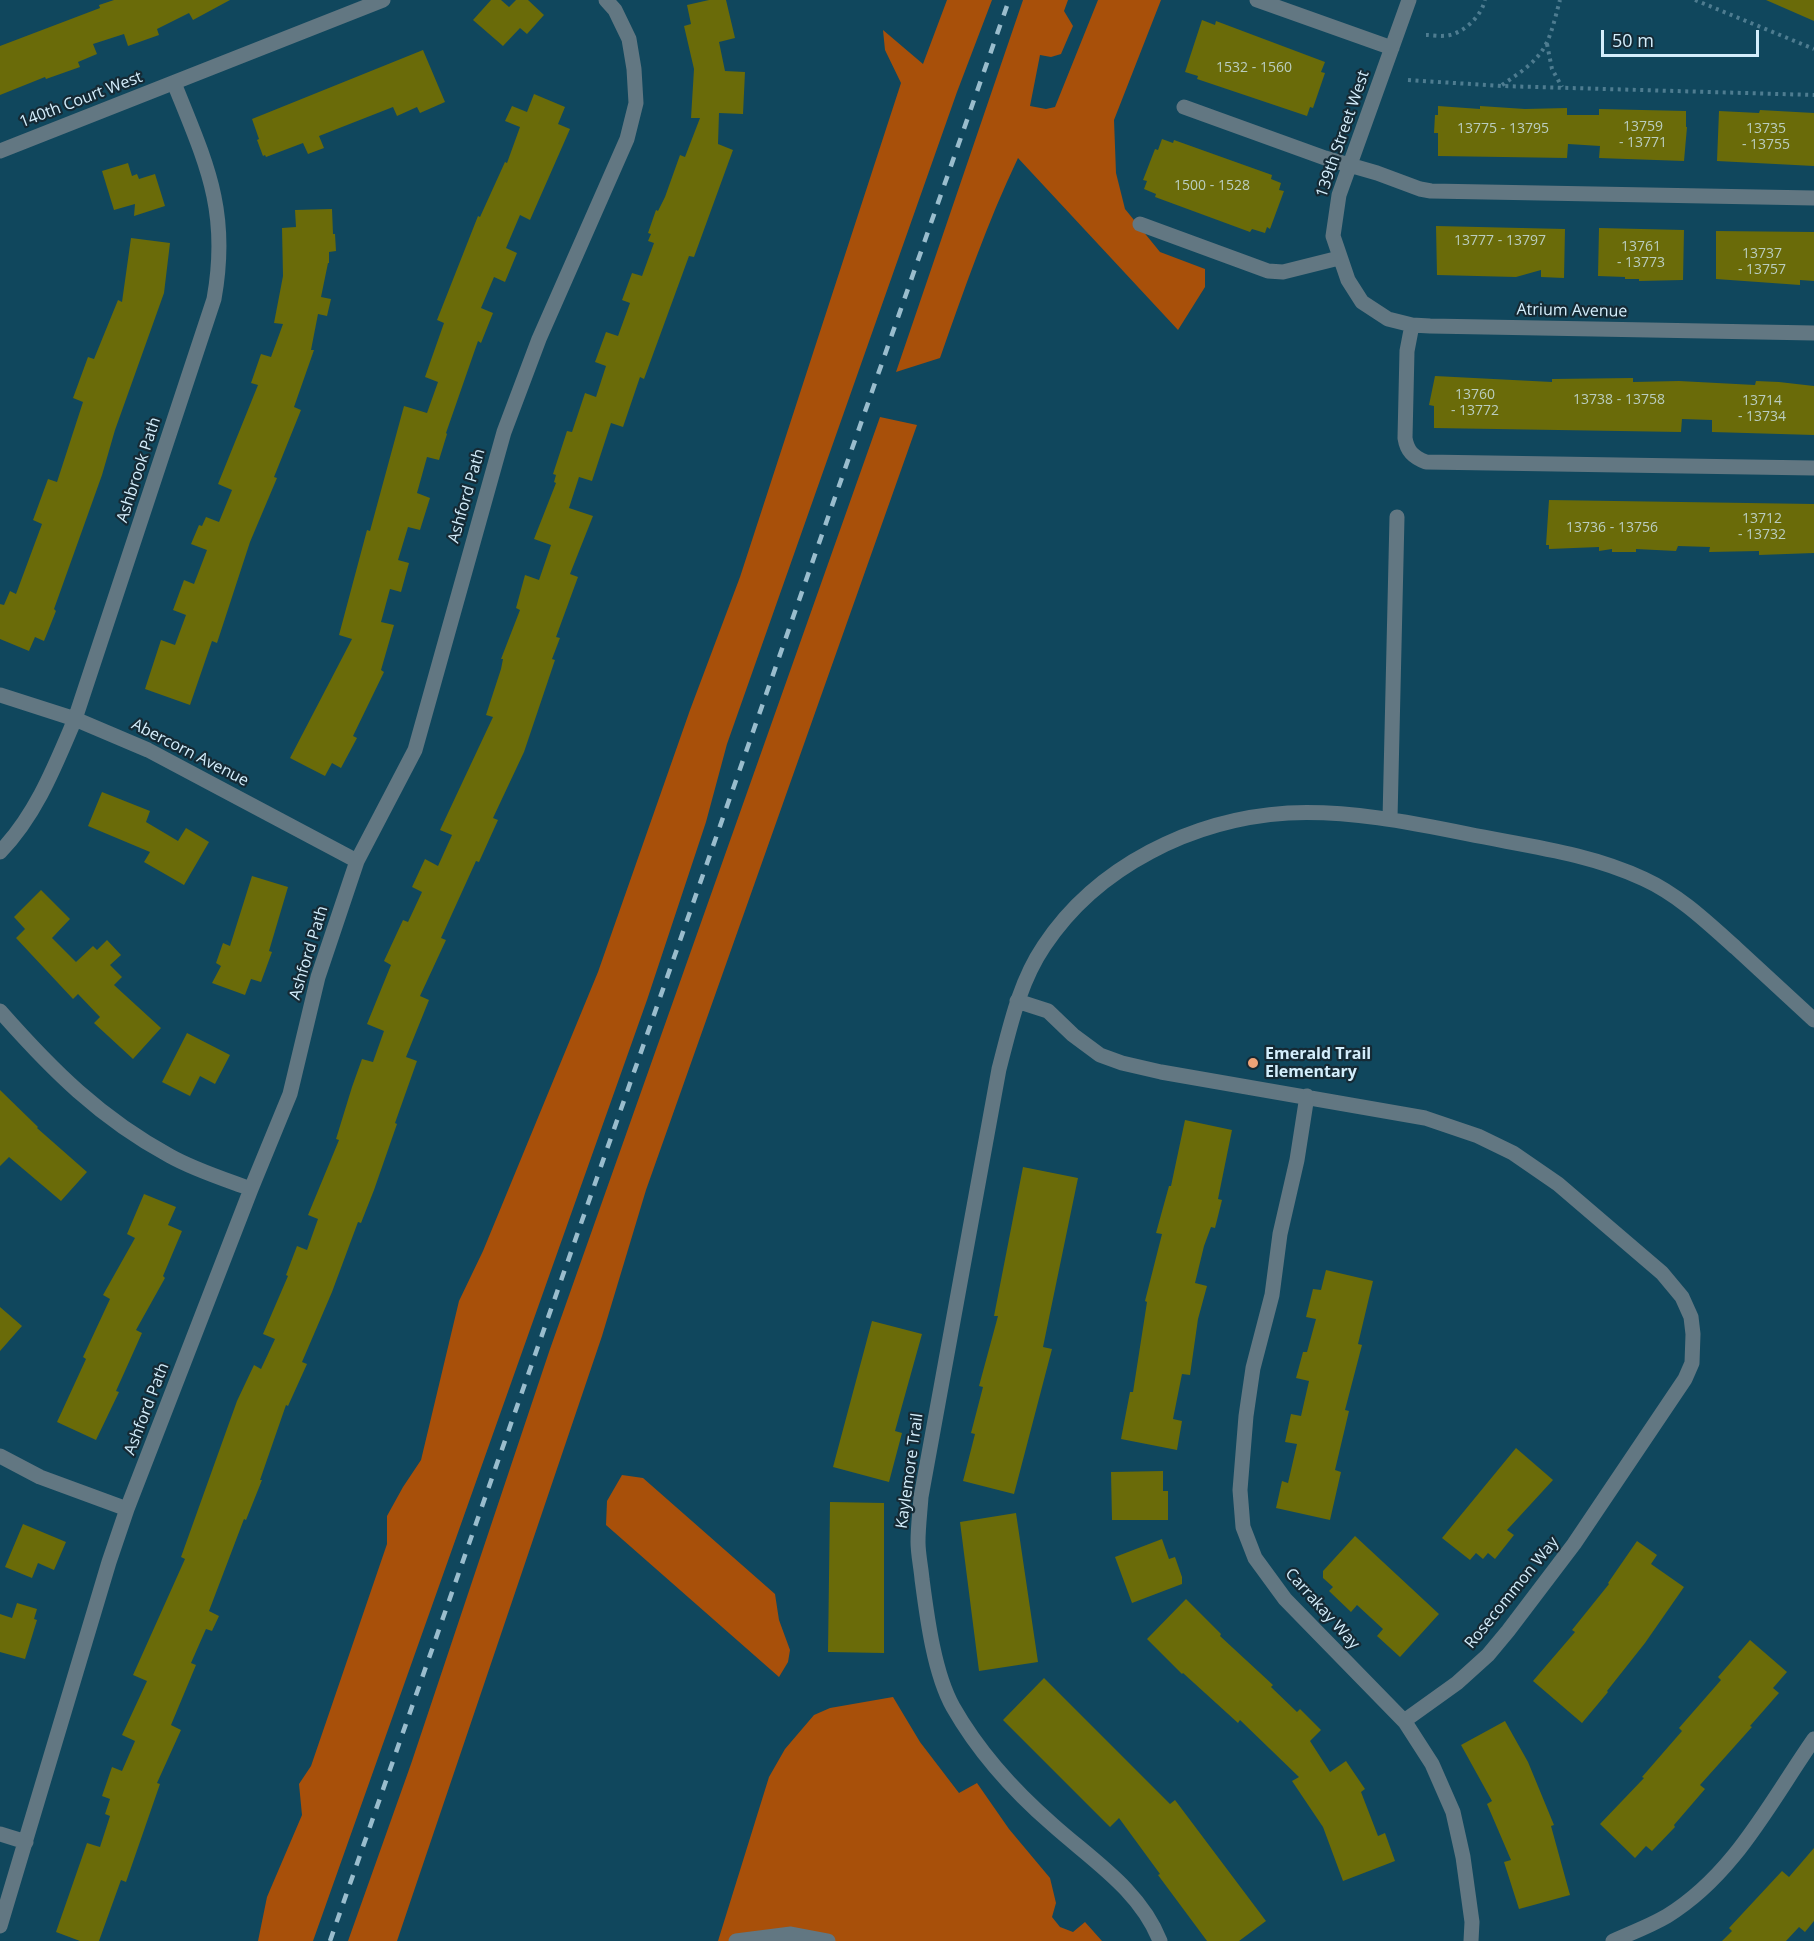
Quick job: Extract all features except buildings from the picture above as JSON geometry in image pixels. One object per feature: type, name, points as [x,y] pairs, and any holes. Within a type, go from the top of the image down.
[{"type":"street","name":"140th Court West","points":[[0,151],[383,0]]},
{"type":"street","name":"Ashford Path","points":[[0,1926],[109,1562],[290,1094],[318,977],[357,861],[415,750],[504,432],[539,339],[627,139],[636,103],[634,69],[629,39],[615,10],[606,0]]},
{"type":"street","points":[[1257,0],[1392,48]]},
{"type":"street","name":"139th Street West","points":[[1347,280],[1333,236],[1339,195],[1409,0]]},
{"type":"street","name":"Ashbrook Path","points":[[0,852],[31,812],[52,772],[75,719],[207,322],[218,276],[220,228],[212,181],[174,83]]},
{"type":"street","points":[[1184,107],[1325,158],[1431,191],[1814,198]]},
{"type":"street","points":[[1140,224],[1268,271],[1289,271],[1339,258]]},
{"type":"street","name":"Atrium Avenue","points":[[1347,280],[1362,302],[1388,319],[1412,325],[1814,333]]},
{"type":"street","points":[[1412,325],[1407,351],[1405,438],[1409,451],[1426,462],[1814,468]]},
{"type":"street","points":[[1390,819],[1397,517]]},
{"type":"street","name":"Abercorn Avenue","points":[[0,695],[75,719],[174,762],[357,861]]},
{"type":"street","name":"Kaylemore Trail","points":[[1160,1941],[1154,1927],[1128,1890],[1090,1855],[1052,1825],[1012,1786],[977,1742],[952,1705],[937,1662],[927,1618],[918,1544],[921,1497],[999,1069],[1017,1001],[1042,948],[1061,923],[1092,892],[1125,866],[1161,846],[1226,822],[1288,813],[1326,813],[1390,819],[1600,861],[1645,879],[1702,917],[1814,1020]]},
{"type":"street","name":"Rosecommon Way","points":[[1017,1001],[1048,1011],[1073,1035],[1100,1055],[1122,1063],[1161,1072],[1425,1118],[1478,1136],[1513,1153],[1558,1184],[1662,1273],[1682,1297],[1691,1317],[1693,1334],[1692,1363],[1679,1391],[1574,1544],[1495,1647],[1457,1683],[1404,1721]]},
{"type":"street","points":[[0,1011],[75,1090],[106,1115],[171,1157],[251,1190]]},
{"type":"street","name":"Carrakay Way","points":[[1308,1096],[1297,1160],[1280,1234],[1272,1295],[1253,1368],[1246,1416],[1240,1490],[1243,1527],[1255,1557],[1285,1599],[1404,1721],[1432,1764],[1453,1812],[1463,1857],[1472,1922],[1471,1941]]},
{"type":"street","points":[[0,1456],[40,1477],[128,1509]]},
{"type":"street","points":[[1613,1941],[1668,1916],[1721,1871],[1750,1836],[1814,1739]]},
{"type":"street","points":[[0,1834],[26,1842]]},
{"type":"street","points":[[736,1941],[791,1934],[828,1941]]},
{"type":"path","points":[[1425,35],[1450,35],[1465,28],[1483,9],[1485,0]]},
{"type":"path","points":[[1501,86],[1537,58],[1546,43],[1560,0]]},
{"type":"path","points":[[1695,0],[1814,49]]},
{"type":"path","points":[[1546,43],[1552,69],[1563,87]]},
{"type":"path","points":[[1408,80],[1501,86],[1814,96]]},
{"type":"shaded area","points":[[947,0],[992,0],[957,92],[727,744],[706,822],[647,1000],[313,1941],[258,1941],[267,1897],[302,1815],[299,1784],[311,1766],[387,1544],[387,1516],[421,1460],[459,1301],[483,1251],[598,972],[690,710],[740,577],[901,83],[885,50],[883,30],[923,64]]},
{"type":"shaded area","points":[[1023,0],[1068,0],[1064,11],[1073,26],[1061,54],[1051,57],[1040,55],[1030,106],[1046,109],[1055,107],[1098,0],[1161,0],[1114,120],[1116,173],[1125,209],[1160,252],[1205,269],[1205,287],[1178,330],[1018,158],[986,232],[940,358],[896,372]]},
{"type":"shaded area","points":[[880,417],[917,425],[646,1190],[602,1336],[397,1941],[348,1941],[411,1764],[550,1349]]},
{"type":"shaded area","points":[[622,1475],[643,1478],[775,1594],[779,1620],[790,1650],[788,1662],[779,1677],[606,1525],[607,1501]]},
{"type":"shaded area","points":[[893,1697],[920,1742],[959,1793],[977,1783],[1009,1829],[1050,1878],[1056,1903],[1052,1917],[1060,1927],[1073,1932],[1085,1922],[1102,1941],[718,1941],[769,1777],[785,1749],[814,1715],[830,1708]]},
{"type":"railway","points":[[330,1941],[1009,0]]},
{"type":"place","name":"Emerald Trail Elementary","points":[[1253,1063]]}]
